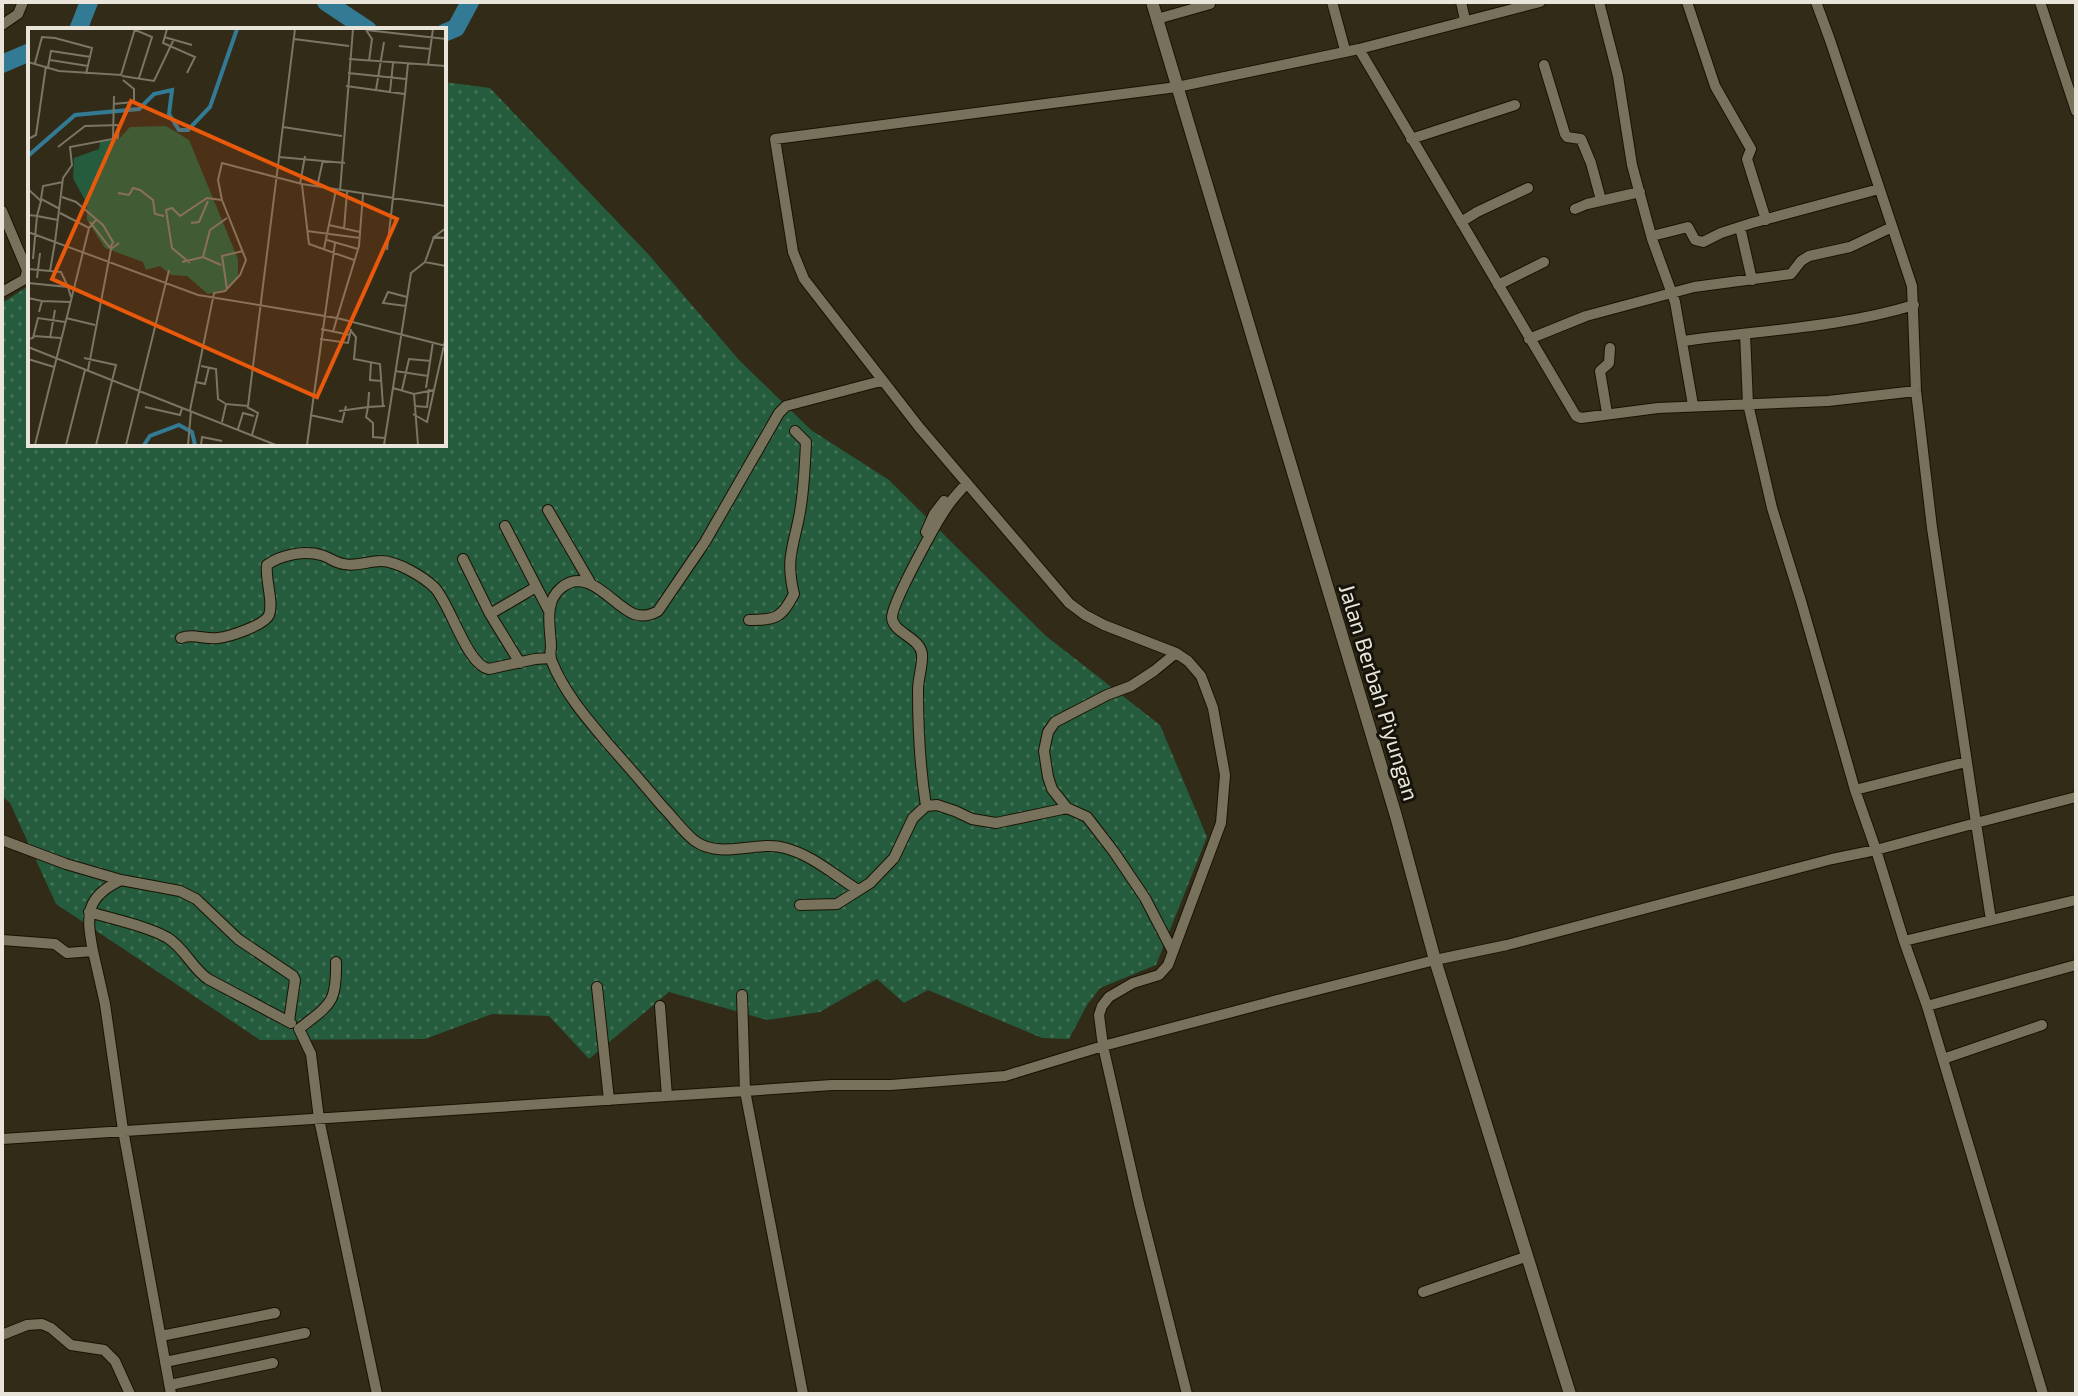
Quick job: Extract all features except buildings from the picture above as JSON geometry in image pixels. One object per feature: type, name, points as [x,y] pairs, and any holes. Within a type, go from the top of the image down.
[{"type":"street","points":[[2,25],[18,14],[23,2]]},
{"type":"street","name":"Jalan Berbah Piyungan","points":[[1152,2],[1392,801],[1435,960],[1570,1394]]},
{"type":"street","points":[[1332,2],[1345,50]]},
{"type":"street","points":[[1461,2],[1465,20]]},
{"type":"street","points":[[1187,1394],[1139,1204],[1103,1046],[1099,1015],[1109,997],[1133,983],[1159,975],[1168,965],[1221,823],[1225,775],[1213,708],[1201,676],[1188,661],[1176,653],[1104,625],[1069,603],[881,381],[798,268],[775,139],[1177,87],[1359,49],[1540,2]]},
{"type":"street","points":[[1599,2],[1618,76],[1632,165],[1672,293],[1693,405]]},
{"type":"street","points":[[1687,2],[1715,86],[1751,149],[1747,159],[1766,220]]},
{"type":"street","points":[[1816,2],[1912,286],[1916,391],[1932,528],[1991,920]]},
{"type":"street","points":[[2040,2],[2076,111]]},
{"type":"street","points":[[1157,19],[1210,4]]},
{"type":"street","points":[[1359,49],[1576,416],[1581,418],[1693,405],[1828,401],[1916,391]]},
{"type":"street","points":[[1544,65],[1565,134],[1581,139],[1601,200]]},
{"type":"street","points":[[1411,139],[1515,105]]},
{"type":"street","points":[[1461,222],[1528,188]]},
{"type":"street","points":[[1652,236],[1688,227],[1695,240],[1703,242],[1740,227],[1879,189]]},
{"type":"street","points":[[1575,209],[1640,192]]},
{"type":"street","points":[[2,211],[27,270],[25,279],[2,292]]},
{"type":"street","points":[[1740,227],[1752,280]]},
{"type":"street","points":[[1529,339],[1586,316],[1694,287],[1791,274],[1809,256],[1850,247],[1892,227]]},
{"type":"street","points":[[1498,285],[1544,262]]},
{"type":"street","points":[[1683,341],[1882,315],[1914,305]]},
{"type":"street","points":[[1745,334],[1748,404],[1772,508],[1855,790],[1927,1006],[2043,1394]]},
{"type":"street","points":[[1607,413],[1600,371],[1609,363],[1610,348]]},
{"type":"street","points":[[858,890],[809,856],[783,847],[719,848],[706,847],[695,841],[583,715],[566,690],[550,658],[549,611],[552,598],[567,583],[591,584],[635,615],[658,611],[705,542],[779,413],[786,406],[881,381]]},
{"type":"street","points":[[749,620],[779,617],[794,594],[789,553],[799,513],[806,442],[795,431]]},
{"type":"street","points":[[926,532],[934,514],[965,480]]},
{"type":"street","points":[[926,806],[918,717],[921,648],[894,623],[892,617],[900,592],[965,480]]},
{"type":"street","points":[[548,510],[591,584]]},
{"type":"street","points":[[505,526],[549,611]]},
{"type":"street","points":[[181,638],[191,635],[215,639],[262,623],[269,611],[267,565],[284,557],[318,554],[346,565],[392,562],[433,586],[480,666],[489,669],[550,658]]},
{"type":"street","points":[[463,559],[490,614],[520,663]]},
{"type":"street","points":[[490,614],[536,587]]},
{"type":"street","points":[[1172,950],[1145,898],[1114,852],[1087,817],[1067,808],[1052,789],[1044,751],[1048,732],[1055,722],[1131,686],[1176,653]]},
{"type":"street","points":[[1855,790],[1966,762]]},
{"type":"street","points":[[2,1139],[1005,1076],[1103,1046],[2076,797]]},
{"type":"street","points":[[800,905],[837,904],[870,883],[894,858],[913,818],[926,806],[937,805],[972,819],[996,823],[1067,808]]},
{"type":"street","points":[[2,840],[66,864],[121,880],[180,891],[196,899],[238,939],[293,976],[289,1021]]},
{"type":"street","points":[[121,880],[96,895],[89,912],[90,938],[105,1004],[123,1130],[170,1390],[273,1363]]},
{"type":"street","points":[[1904,941],[2076,900]]},
{"type":"street","points":[[89,912],[167,938],[185,952],[208,979],[299,1029],[311,1054],[319,1119],[377,1394]]},
{"type":"street","points":[[2,940],[55,944],[67,953],[93,951]]},
{"type":"street","points":[[299,1029],[330,1004],[335,994],[336,962]]},
{"type":"street","points":[[1927,1006],[2076,965]]},
{"type":"street","points":[[597,987],[609,1100]]},
{"type":"street","points":[[742,995],[745,1091],[803,1394]]},
{"type":"street","points":[[660,1006],[667,1096]]},
{"type":"street","points":[[1943,1059],[2042,1025]]},
{"type":"street","points":[[1423,1292],[1528,1256]]},
{"type":"street","points":[[161,1336],[275,1313]]},
{"type":"street","points":[[2,1335],[27,1325],[42,1324],[71,1345],[104,1350],[115,1361],[130,1394]]},
{"type":"street","points":[[165,1362],[305,1333]]},
{"type":"green space","points":[[446,82],[490,88],[649,255],[739,360],[811,430],[889,480],[1046,636],[1160,725],[1207,837],[1156,965],[1100,988],[1069,1039],[1042,1038],[928,990],[904,1003],[877,979],[820,1012],[767,1020],[669,992],[589,1059],[549,1016],[492,1014],[425,1039],[260,1040],[56,904],[10,803],[2,796],[2,303],[28,286],[28,446],[446,446]]},
{"type":"waterway","points":[[79,28],[89,2]]},
{"type":"waterway","points":[[326,2],[365,28]]},
{"type":"waterway","points":[[446,32],[456,28],[470,2]]},
{"type":"waterway","points":[[2,64],[28,53]]}]
